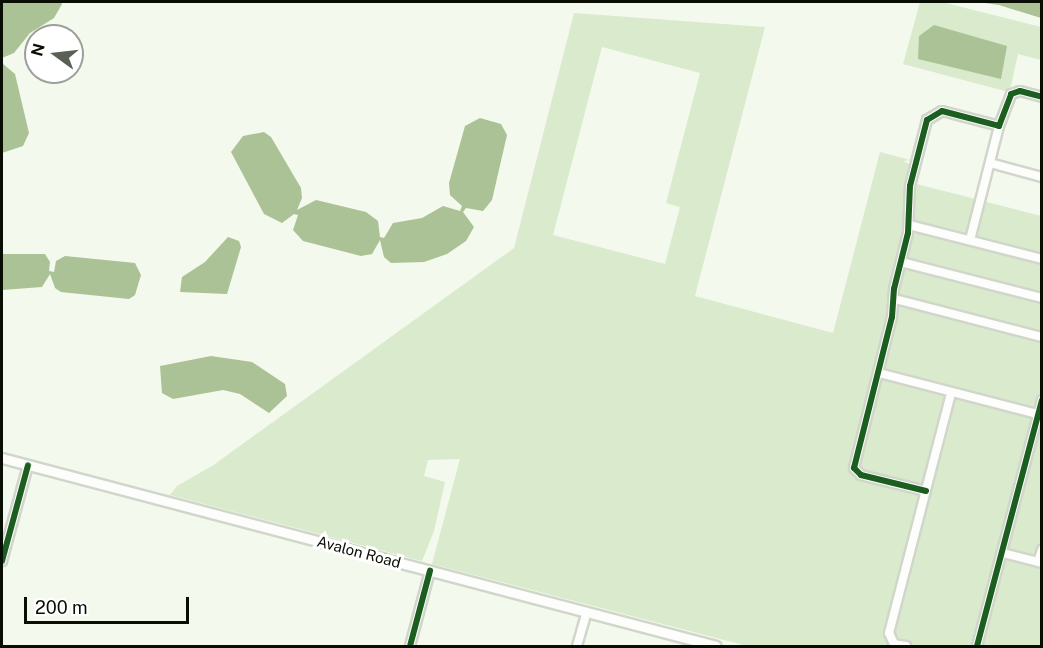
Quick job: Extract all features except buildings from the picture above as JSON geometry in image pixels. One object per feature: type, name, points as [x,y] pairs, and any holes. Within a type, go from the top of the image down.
[{"type":"main road","name":"Avalon Road","points":[[2,458],[716,646]]},
{"type":"street","points":[[970,240],[999,126],[1011,94],[1020,91],[1041,97]]},
{"type":"street","points":[[926,491],[861,475],[854,468],[895,300],[909,225],[910,186],[927,120],[934,112],[999,126]]},
{"type":"street","points":[[990,163],[1041,177]]},
{"type":"street","points":[[909,225],[1041,259]]},
{"type":"street","points":[[901,262],[1041,298]]},
{"type":"street","points":[[895,300],[1041,337]]},
{"type":"street","points":[[879,373],[1038,414]]},
{"type":"street","points":[[906,646],[894,644],[889,633],[951,393]]},
{"type":"street","points":[[977,646],[1041,400]]},
{"type":"street","points":[[2,561],[28,465]]},
{"type":"street","points":[[1003,553],[1040,562],[1041,550]]},
{"type":"street","points":[[410,646],[430,571]]},
{"type":"street","points":[[578,646],[587,612]]},
{"type":"shaded area","points":[[2,2],[61,2],[54,18],[44,24],[24,24],[24,40],[14,53],[2,58]]},
{"type":"shaded area","points":[[920,2],[942,2],[1041,27],[1041,60],[1018,54],[1011,86],[1005,91],[903,64]]},
{"type":"shaded area","points":[[978,2],[1041,2],[1041,18],[999,5]]},
{"type":"shaded area","points":[[574,13],[765,27],[695,296],[833,333],[880,152],[910,160],[903,161],[909,164],[905,181],[1041,216],[1041,646],[747,646],[432,564],[460,459],[428,460],[424,476],[445,482],[434,531],[422,561],[170,495],[177,486],[212,466],[514,248]],"holes":[[[602,47],[700,73],[666,203],[680,207],[665,264],[553,235]]]},
{"type":"shaded area","points":[[934,25],[1007,46],[1001,79],[918,59],[919,36]]},
{"type":"shaded area","points":[[2,63],[15,74],[29,133],[23,146],[2,153]]},
{"type":"shaded area","points":[[480,118],[501,124],[507,135],[492,200],[483,211],[466,208],[463,212],[474,227],[466,241],[447,254],[424,262],[391,263],[384,257],[380,240],[372,254],[361,256],[303,241],[293,230],[298,215],[294,214],[282,223],[264,214],[231,152],[243,136],[264,132],[271,137],[301,188],[302,198],[297,210],[316,200],[366,212],[378,221],[380,237],[384,238],[393,223],[422,218],[443,206],[460,211],[462,206],[450,195],[449,183],[465,126]]},
{"type":"shaded area","points":[[228,237],[239,241],[241,247],[227,294],[180,292],[182,277],[205,262]]},
{"type":"shaded area","points":[[2,254],[45,254],[50,262],[49,271],[54,272],[56,261],[65,256],[135,263],[141,275],[135,295],[129,299],[61,292],[55,288],[50,274],[42,287],[2,290]]},
{"type":"shaded area","points":[[211,356],[252,362],[285,384],[287,396],[269,413],[240,394],[223,390],[173,399],[162,393],[160,366]]},
{"type":"cycle path","points":[[926,491],[861,475],[854,468],[892,317],[894,289],[908,233],[910,186],[927,120],[942,111],[999,126],[1011,94],[1020,91],[1042,97]]},
{"type":"cycle path","points":[[977,646],[1042,400]]},
{"type":"cycle path","points":[[2,561],[28,465]]},
{"type":"cycle path","points":[[410,646],[430,571]]}]
